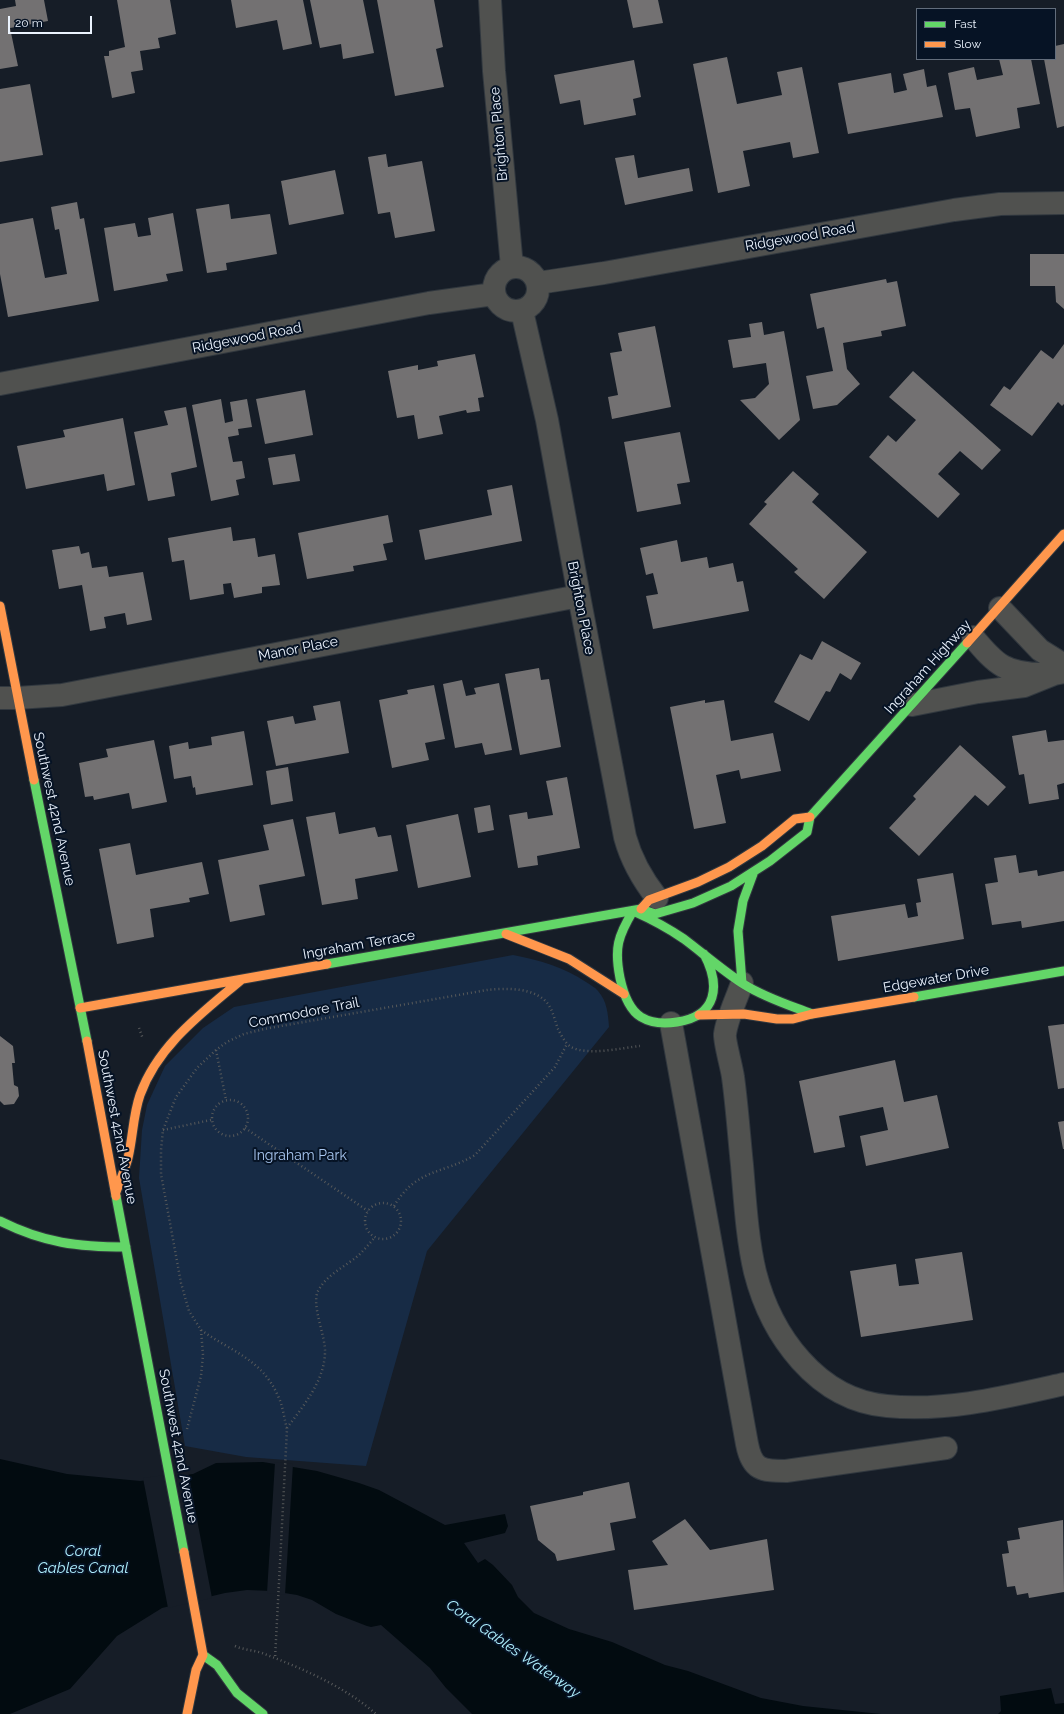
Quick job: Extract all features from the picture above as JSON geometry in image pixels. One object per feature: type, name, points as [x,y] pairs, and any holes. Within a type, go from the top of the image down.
[{"type":"main road","name":"Ingraham Highway","points":[[644,906],[655,914],[678,908],[712,895],[753,874],[806,832],[810,817],[1000,608],[1064,534]]},
{"type":"main road","name":"Southwest 42nd Avenue","points":[[0,606],[9,698],[80,1008],[203,1655]]},
{"type":"main road","points":[[704,954],[712,972],[714,991],[708,1008],[699,1015],[682,1022],[670,1023],[654,1022],[640,1016],[634,1011],[624,994],[619,972],[618,942],[621,932],[644,906],[729,867],[762,846],[796,819],[810,817]]},
{"type":"main road","points":[[742,983],[738,931],[741,909],[753,874]]},
{"type":"main road","name":"Ingraham Terrace","points":[[80,1008],[506,934],[644,906]]},
{"type":"main road","points":[[644,906],[675,933],[742,983],[783,1003],[812,1014]]},
{"type":"main road","points":[[506,934],[570,959],[624,994]]},
{"type":"main road","name":"Edgewater Drive","points":[[699,1015],[731,1014],[777,1019],[793,1018],[1064,970]]},
{"type":"main road","points":[[116,1193],[128,1158],[131,1134],[139,1099],[154,1067],[171,1043],[241,979]]},
{"type":"main road","points":[[0,1221],[17,1230],[54,1243],[94,1247],[126,1247]]},
{"type":"main road","points":[[187,1714],[196,1670],[203,1655],[217,1665],[225,1678],[250,1705],[263,1714]]},
{"type":"street","name":"Brighton Place","points":[[490,0],[494,64],[512,267]]},
{"type":"street","name":"Ridgewood Road","points":[[538,283],[954,210],[1000,204],[1064,203]]},
{"type":"street","points":[[512,267],[529,270],[534,275],[538,283],[539,289],[534,303],[529,308],[522,311],[514,312],[501,306],[494,294],[496,278],[501,272],[512,267]]},
{"type":"street","name":"Ridgewood Road","points":[[0,384],[430,303],[494,294]]},
{"type":"street","name":"Brighton Place","points":[[522,311],[545,408],[625,837],[628,849],[641,876],[644,906]]},
{"type":"street","name":"Manor Place","points":[[9,698],[62,694],[579,596]]},
{"type":"street","points":[[1000,608],[1061,671]]},
{"type":"street","points":[[973,637],[988,656],[1001,666],[1024,674],[1061,671]]},
{"type":"street","points":[[912,705],[978,692],[1024,686],[1061,671]]},
{"type":"street","points":[[742,983],[724,1036],[733,1077],[748,1226],[755,1273],[765,1303],[796,1356],[807,1368],[833,1388],[866,1402],[892,1407],[956,1405],[1064,1384]]},
{"type":"street","points":[[699,1015],[724,1036]]},
{"type":"street","points":[[670,1023],[749,1455],[753,1462],[759,1468],[769,1471],[786,1471],[946,1448]]},
{"type":"path","name":"Commodore Trail","points":[[187,1431],[196,1398],[203,1355],[201,1330],[189,1311],[181,1283],[162,1181],[161,1162],[163,1130],[171,1108],[183,1086],[197,1068],[216,1050],[236,1037],[264,1029],[487,990],[507,988],[530,993],[544,999],[561,1035],[567,1044]]},
{"type":"path","points":[[394,1206],[406,1188],[422,1177],[434,1171],[461,1163],[475,1155],[551,1071],[562,1056],[567,1044],[583,1050],[606,1050]]},
{"type":"path","points":[[216,1050],[226,1100]]},
{"type":"path","points":[[226,1100],[236,1101],[246,1109],[248,1121],[245,1128],[238,1135],[225,1136],[215,1130],[212,1120],[212,1112],[219,1103],[226,1100]]},
{"type":"path","points":[[163,1130],[212,1120]]},
{"type":"path","points":[[245,1128],[368,1211]]},
{"type":"path","points":[[383,1203],[394,1206],[401,1216],[400,1228],[393,1236],[381,1239],[375,1237],[370,1234],[365,1223],[368,1211],[377,1204],[383,1203]]},
{"type":"path","points":[[287,1429],[313,1390],[323,1369],[325,1352],[316,1309],[317,1292],[327,1279],[359,1254],[375,1237]]},
{"type":"path","points":[[201,1330],[256,1364],[267,1376],[278,1396],[287,1429],[275,1634],[275,1659]]},
{"type":"path","points":[[231,1643],[242,1649],[262,1653],[341,1689],[353,1696],[376,1714]]},
{"type":"green space","name":"Ingraham Park","points":[[513,955],[532,959],[560,968],[594,987],[601,995],[605,1003],[609,1027],[427,1251],[366,1466],[246,1457],[185,1446],[139,1178],[142,1130],[147,1105],[165,1066],[203,1028],[234,1007]]},
{"type":"water","points":[[0,1459],[67,1474],[140,1481],[193,1474],[216,1463],[263,1462],[317,1471],[359,1483],[379,1490],[445,1525],[505,1514],[508,1526],[505,1533],[464,1543],[478,1563],[485,1559],[493,1565],[512,1585],[518,1597],[534,1613],[569,1629],[612,1642],[665,1665],[688,1671],[761,1698],[803,1706],[881,1714],[472,1714],[446,1688],[430,1668],[381,1625],[371,1627],[367,1626],[336,1614],[312,1600],[297,1595],[272,1591],[247,1590],[225,1593],[162,1608],[117,1636],[70,1689],[10,1714],[0,1714]]},
{"type":"water","points":[[1051,1688],[1055,1704],[1064,1703],[1064,1714],[998,1714],[1001,1711],[1000,1696]]},
{"type":"pier","points":[[275,1462],[293,1464],[285,1595],[267,1593]]},
{"type":"pier","points":[[188,1472],[212,1598],[168,1608],[143,1478]]},
{"type":"building","points":[[15,0],[44,0],[48,21],[10,28],[18,66],[0,69],[0,9],[16,6]]},
{"type":"building","points":[[117,0],[170,0],[176,34],[158,38],[160,48],[140,51],[143,70],[131,72],[135,93],[112,98],[104,56],[109,56],[109,51],[125,47]]},
{"type":"building","points":[[231,0],[303,0],[312,44],[283,50],[277,20],[236,28]]},
{"type":"building","points":[[310,0],[363,0],[374,53],[343,59],[341,44],[320,48]]},
{"type":"building","points":[[377,0],[434,0],[443,47],[436,49],[444,87],[395,96]]},
{"type":"building","points":[[627,0],[658,0],[663,23],[633,28]]},
{"type":"building","points":[[1064,44],[1064,126],[1057,128],[1044,60],[1056,60],[1056,46]]},
{"type":"building","points":[[727,57],[737,104],[782,95],[777,72],[802,67],[819,153],[793,158],[790,142],[743,151],[750,186],[718,193],[693,64]]},
{"type":"building","points":[[634,60],[641,97],[633,99],[636,115],[584,125],[580,100],[560,104],[554,75]]},
{"type":"building","points":[[999,60],[1031,60],[1040,104],[1017,108],[1020,128],[976,137],[970,108],[955,110],[948,73],[974,67],[977,80],[1003,75]]},
{"type":"building","points":[[924,69],[927,87],[936,85],[943,117],[848,134],[838,83],[891,73],[894,93],[907,90],[903,74]]},
{"type":"building","points":[[30,84],[43,155],[0,162],[0,89]]},
{"type":"building","points":[[386,154],[388,167],[422,161],[435,231],[395,238],[390,212],[378,214],[368,157]]},
{"type":"building","points":[[634,155],[638,178],[689,168],[693,191],[625,205],[615,158]]},
{"type":"building","points":[[335,170],[344,214],[289,225],[281,181]]},
{"type":"building","points":[[77,202],[80,219],[84,218],[99,301],[8,317],[0,274],[0,224],[33,218],[45,278],[67,274],[59,229],[55,230],[51,207]]},
{"type":"building","points":[[229,204],[231,219],[270,214],[277,254],[226,263],[227,270],[207,273],[196,209]]},
{"type":"building","points":[[173,213],[183,271],[166,274],[168,281],[114,291],[104,228],[135,223],[138,237],[151,235],[148,218]]},
{"type":"building","points":[[1030,254],[1064,254],[1064,309],[1056,302],[1055,286],[1030,286]]},
{"type":"building","points":[[886,279],[887,283],[897,281],[906,326],[881,331],[882,336],[843,343],[847,369],[860,384],[837,405],[813,409],[806,376],[833,371],[824,327],[817,329],[810,294]]},
{"type":"building","points":[[762,322],[764,335],[784,331],[800,420],[779,440],[740,400],[755,398],[769,384],[766,363],[733,368],[728,340],[751,337],[749,324]]},
{"type":"building","points":[[655,326],[671,407],[612,419],[608,397],[618,395],[610,353],[622,351],[618,333]]},
{"type":"building","points":[[1064,344],[1064,404],[1062,406],[1058,402],[1032,436],[990,405],[1004,386],[1010,390],[1041,350],[1053,359]]},
{"type":"building","points":[[475,354],[484,397],[478,398],[480,411],[467,413],[466,410],[439,416],[443,434],[418,439],[414,415],[397,418],[388,371],[418,365],[418,370],[438,366],[437,361]]},
{"type":"building","points":[[913,371],[1001,450],[982,470],[960,451],[938,474],[960,494],[938,518],[869,457],[888,435],[896,442],[916,420],[889,397]]},
{"type":"building","points":[[305,390],[313,435],[265,444],[256,399]]},
{"type":"building","points":[[221,399],[225,423],[233,421],[230,402],[247,399],[252,427],[238,429],[239,435],[228,437],[233,462],[242,461],[245,478],[236,480],[239,495],[211,501],[192,405]]},
{"type":"building","points":[[186,407],[197,467],[171,473],[175,496],[148,501],[134,432],[168,425],[164,411]]},
{"type":"building","points":[[123,418],[135,485],[107,491],[104,474],[26,489],[17,446],[65,437],[63,430]]},
{"type":"building","points":[[680,432],[690,482],[677,484],[681,504],[637,512],[624,442]]},
{"type":"building","points":[[295,454],[300,481],[273,485],[268,458]]},
{"type":"building","points":[[793,471],[819,494],[812,502],[867,552],[824,599],[794,572],[798,569],[749,524],[767,504],[764,502]]},
{"type":"building","points":[[512,485],[522,541],[425,560],[419,530],[492,515],[487,490]]},
{"type":"building","points":[[388,515],[393,542],[383,544],[387,560],[353,566],[354,571],[307,579],[298,533]]},
{"type":"building","points":[[231,527],[233,541],[255,538],[258,557],[275,554],[280,585],[262,587],[262,593],[234,598],[231,583],[223,584],[224,594],[190,600],[184,560],[172,562],[168,538]]},
{"type":"building","points":[[677,540],[681,562],[707,557],[709,568],[733,563],[737,582],[743,581],[749,611],[653,629],[646,596],[658,594],[653,573],[646,575],[640,548]]},
{"type":"building","points":[[79,546],[81,554],[89,552],[92,568],[107,566],[109,577],[143,572],[152,620],[127,625],[125,613],[104,617],[106,628],[90,631],[82,585],[59,589],[52,550]]},
{"type":"building","points":[[822,641],[861,663],[851,680],[840,673],[830,692],[826,691],[809,721],[774,702],[800,654],[812,660]]},
{"type":"building","points":[[539,668],[541,680],[549,679],[561,747],[520,755],[505,674]]},
{"type":"building","points":[[462,680],[466,696],[476,694],[474,688],[499,683],[512,750],[485,755],[482,743],[455,748],[443,684]]},
{"type":"building","points":[[434,685],[445,739],[425,743],[429,760],[392,768],[379,700],[408,694],[407,690]]},
{"type":"building","points":[[705,700],[705,703],[724,700],[731,741],[773,733],[781,771],[741,779],[739,770],[716,775],[726,823],[694,829],[670,707]]},
{"type":"building","points":[[340,701],[349,753],[276,766],[267,721],[293,716],[295,724],[316,720],[313,706]]},
{"type":"building","points":[[1046,730],[1048,742],[1064,740],[1064,783],[1057,785],[1059,799],[1029,804],[1024,774],[1019,775],[1012,736]]},
{"type":"building","points":[[244,731],[253,785],[196,795],[191,776],[174,779],[169,746],[188,742],[189,749],[212,745],[211,737]]},
{"type":"building","points":[[154,740],[167,802],[132,809],[129,793],[94,800],[93,796],[85,797],[79,763],[108,757],[106,749]]},
{"type":"building","points":[[960,745],[1006,787],[988,806],[975,795],[919,856],[889,828],[916,799],[913,796]]},
{"type":"building","points":[[288,767],[293,801],[271,805],[266,771]]},
{"type":"building","points":[[567,777],[580,848],[537,856],[538,865],[518,868],[509,815],[527,812],[528,819],[553,815],[546,781]]},
{"type":"building","points":[[490,805],[494,830],[478,833],[474,808]]},
{"type":"building","points":[[335,812],[339,834],[375,827],[378,837],[391,835],[398,871],[355,879],[358,899],[322,905],[306,817]]},
{"type":"building","points":[[458,814],[471,877],[418,888],[406,825]]},
{"type":"building","points":[[293,819],[305,876],[259,885],[265,915],[230,922],[218,860],[269,850],[263,825]]},
{"type":"building","points":[[130,843],[136,875],[202,862],[209,894],[189,898],[190,902],[150,909],[154,937],[117,944],[99,849]]},
{"type":"building","points":[[1016,855],[1019,873],[1037,870],[1038,876],[1064,871],[1064,921],[1022,928],[1021,921],[992,925],[985,884],[998,882],[994,858]]},
{"type":"building","points":[[953,873],[964,939],[838,961],[831,916],[905,904],[908,918],[918,916],[916,903],[921,902],[917,879]]},
{"type":"building","points":[[1064,1024],[1064,1088],[1058,1089],[1048,1026]]},
{"type":"building","points":[[0,1036],[13,1046],[15,1063],[12,1063],[14,1085],[18,1087],[19,1096],[14,1104],[4,1105],[0,1101]]},
{"type":"building","points":[[895,1060],[904,1102],[937,1095],[949,1148],[866,1166],[860,1136],[888,1130],[883,1107],[839,1116],[845,1147],[814,1153],[799,1081]]},
{"type":"building","points":[[1064,1121],[1064,1149],[1063,1149],[1058,1122]]},
{"type":"building","points":[[962,1252],[973,1320],[861,1337],[850,1271],[896,1264],[899,1286],[919,1284],[915,1259]]},
{"type":"building","points":[[629,1482],[636,1518],[610,1523],[615,1550],[557,1561],[555,1554],[538,1540],[530,1506],[583,1495],[583,1492]]},
{"type":"building","points":[[685,1519],[710,1550],[767,1539],[774,1590],[634,1610],[628,1570],[668,1565],[652,1541]]},
{"type":"building","points":[[1063,1520],[1064,1592],[1029,1598],[1028,1593],[1017,1595],[1015,1586],[1007,1587],[1002,1554],[1009,1553],[1007,1541],[1020,1539],[1018,1528]]},
{"type":"traffic: fast","points":[[641,909],[655,914],[693,903],[731,886],[770,861],[807,832],[810,817],[967,643]]},
{"type":"traffic: fast","points":[[34,780],[87,1041]]},
{"type":"traffic: fast","points":[[742,983],[738,931],[743,901],[753,874]]},
{"type":"traffic: fast","points":[[327,964],[641,909]]},
{"type":"traffic: fast","points":[[704,954],[709,966],[713,977],[713,988],[712,998],[708,1006],[700,1013],[690,1019],[677,1022],[654,1022],[636,1014],[629,1005],[620,978],[617,958],[621,935],[633,911],[678,935],[684,939],[691,945],[699,951],[706,956],[714,962],[729,974],[753,990],[812,1014]]},
{"type":"traffic: fast","points":[[914,997],[1064,971]]},
{"type":"traffic: fast","points":[[116,1196],[184,1552]]},
{"type":"traffic: fast","points":[[0,1221],[47,1239],[77,1245],[126,1247]]},
{"type":"traffic: fast","points":[[203,1655],[217,1665],[237,1693],[263,1714]]},
{"type":"traffic: slow","points":[[967,643],[1064,534]]},
{"type":"traffic: slow","points":[[0,606],[34,780]]},
{"type":"traffic: slow","points":[[641,909],[649,900],[698,882],[729,867],[762,846],[795,819],[810,817]]},
{"type":"traffic: slow","points":[[506,934],[569,959],[624,994]]},
{"type":"traffic: slow","points":[[80,1008],[327,964]]},
{"type":"traffic: slow","points":[[116,1192],[128,1158],[134,1118],[140,1095],[148,1077],[170,1045],[183,1031],[241,980]]},
{"type":"traffic: slow","points":[[699,1015],[744,1014],[777,1019],[793,1019],[812,1014],[914,997]]},
{"type":"traffic: slow","points":[[87,1041],[116,1196]]},
{"type":"traffic: slow","points":[[184,1552],[203,1655],[196,1670],[187,1714]]},
{"type":"water label","name":"Coral Gables Canal","points":[[83,1560]]},
{"type":"water label","name":"Coral Gables Waterway","points":[[513,1649]]}]
